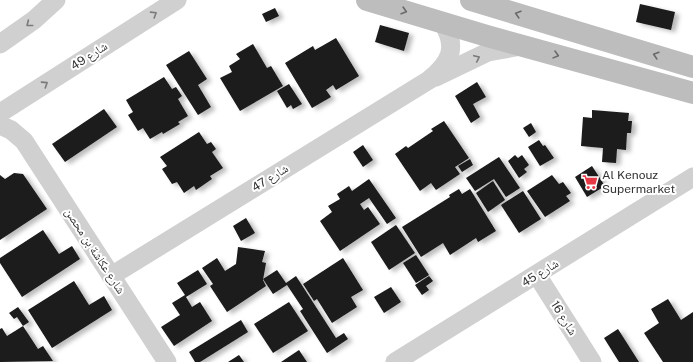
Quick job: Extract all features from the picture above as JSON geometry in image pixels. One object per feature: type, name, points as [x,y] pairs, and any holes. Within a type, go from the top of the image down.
[{"type":"street","points":[[0,44],[34,20],[56,0]]},
{"type":"street","name":"شارع 49","points":[[0,113],[177,0]]},
{"type":"street","points":[[367,0],[443,23],[693,93]]},
{"type":"street","points":[[471,0],[693,67]]},
{"type":"street","name":"شارع 47","points":[[429,80],[441,70],[449,56],[450,39],[443,23]]},
{"type":"street","name":"شارع 47","points":[[111,276],[429,80],[488,52],[524,46]]},
{"type":"street","points":[[655,82],[693,107]]},
{"type":"street","name":"شارع عكاشة بن محصن","points":[[23,98],[21,120],[24,141]]},
{"type":"street","name":"شارع عكاشة بن محصن","points":[[0,125],[11,130],[24,141],[167,362]]},
{"type":"street","name":"شارع 45","points":[[395,362],[691,180]]},
{"type":"street","name":"شارع 16","points":[[537,275],[592,362]]},
{"type":"building","points":[[640,4],[675,12],[671,30],[636,22]]},
{"type":"building","points":[[275,8],[279,16],[266,22],[262,14]]},
{"type":"building","points":[[380,25],[409,33],[404,51],[375,42]]},
{"type":"building","points":[[336,38],[359,76],[336,90],[333,85],[326,90],[331,97],[312,108],[285,63],[313,46],[315,50]]},
{"type":"building","points":[[253,44],[267,68],[271,66],[283,86],[240,111],[220,78],[232,72],[229,66],[240,59],[236,54]]},
{"type":"building","points":[[189,51],[207,79],[198,85],[211,107],[198,115],[166,65]]},
{"type":"building","points":[[164,77],[172,89],[176,87],[182,96],[178,99],[188,116],[178,122],[180,124],[163,134],[162,132],[150,139],[143,128],[138,131],[128,115],[133,112],[126,100]]},
{"type":"building","points":[[477,82],[486,97],[473,104],[480,117],[471,123],[455,96]]},
{"type":"building","points":[[289,84],[302,104],[293,109],[291,105],[287,108],[277,91]]},
{"type":"building","points":[[104,109],[117,127],[65,162],[52,144]]},
{"type":"building","points":[[592,110],[629,113],[628,121],[632,121],[631,133],[627,133],[626,150],[617,149],[616,163],[602,162],[603,148],[581,146],[583,117],[592,118]]},
{"type":"building","points":[[444,121],[469,158],[455,167],[460,174],[436,190],[431,183],[420,191],[395,154],[406,146],[408,148],[433,131],[431,129]]},
{"type":"building","points":[[531,123],[536,132],[529,137],[523,128]]},
{"type":"building","points":[[199,132],[207,144],[211,142],[216,149],[212,152],[223,168],[210,176],[212,179],[196,190],[194,186],[184,193],[177,182],[172,184],[162,169],[167,166],[160,157]]},
{"type":"building","points":[[539,140],[543,146],[545,145],[554,158],[540,166],[528,147]]},
{"type":"building","points":[[363,145],[373,160],[363,167],[353,152]]},
{"type":"building","points":[[515,155],[518,158],[522,155],[529,165],[524,169],[527,172],[519,178],[508,161]]},
{"type":"building","points":[[499,157],[520,188],[506,197],[494,179],[475,191],[466,178]]},
{"type":"building","points":[[470,159],[473,165],[462,172],[458,166]]},
{"type":"building","name":"Al Kenouz Supermarket","points":[[592,166],[605,186],[587,197],[575,177]]},
{"type":"building","points":[[14,173],[23,174],[47,209],[0,240],[0,175],[5,179]]},
{"type":"building","points":[[552,175],[559,184],[563,182],[571,193],[566,196],[570,201],[545,217],[527,191]]},
{"type":"building","points":[[369,179],[396,218],[387,224],[369,198],[360,204],[364,210],[368,207],[380,224],[340,251],[320,221],[332,212],[328,206],[340,199],[337,194],[349,186],[352,191]]},
{"type":"building","points":[[493,181],[505,200],[488,212],[476,193]]},
{"type":"building","points":[[459,189],[462,194],[470,189],[496,231],[478,242],[476,238],[450,255],[443,243],[421,257],[402,227],[450,197],[449,195]]},
{"type":"building","points":[[523,191],[541,219],[519,233],[501,205]]},
{"type":"building","points":[[246,218],[255,233],[241,241],[233,226]]},
{"type":"building","points":[[396,225],[415,253],[389,270],[371,242]]},
{"type":"building","points":[[43,230],[59,254],[72,246],[80,259],[22,297],[0,263],[0,258]]},
{"type":"building","points":[[238,247],[265,251],[262,262],[266,263],[263,280],[266,286],[227,312],[210,286],[213,284],[202,268],[217,258],[225,271],[236,264]]},
{"type":"building","points":[[416,255],[429,275],[416,283],[403,263]]},
{"type":"building","points":[[343,258],[363,290],[351,297],[357,307],[332,323],[317,299],[314,301],[303,284]]},
{"type":"building","points":[[198,270],[207,284],[186,297],[192,307],[200,302],[212,321],[174,346],[161,327],[180,315],[172,303],[185,295],[177,283]]},
{"type":"building","points":[[277,270],[286,283],[296,276],[336,338],[344,333],[348,339],[327,353],[300,311],[303,309],[287,285],[273,294],[263,279]]},
{"type":"building","points":[[429,276],[433,281],[426,286],[429,290],[422,295],[415,285]]},
{"type":"building","points":[[74,281],[89,305],[104,296],[112,310],[52,348],[28,310]]},
{"type":"building","points":[[391,287],[401,302],[384,313],[374,297]]},
{"type":"building","points":[[668,299],[681,320],[693,312],[693,362],[663,362],[644,333],[659,323],[651,309]]},
{"type":"building","points":[[289,302],[308,331],[273,353],[254,324]]},
{"type":"building","points":[[18,307],[29,322],[23,326],[17,317],[14,319],[9,313]]},
{"type":"building","points":[[241,320],[248,332],[200,362],[195,362],[189,352]]},
{"type":"building","points":[[23,326],[38,349],[43,346],[53,361],[0,362],[0,329],[2,328],[7,336]]},
{"type":"building","points":[[618,329],[639,362],[619,362],[604,338]]},
{"type":"building","points":[[299,350],[307,362],[281,362]]},
{"type":"building","points":[[239,355],[244,362],[228,362]]},
{"type":"place","name":"Al Kenouz Supermarket","points":[[590,182]]}]
